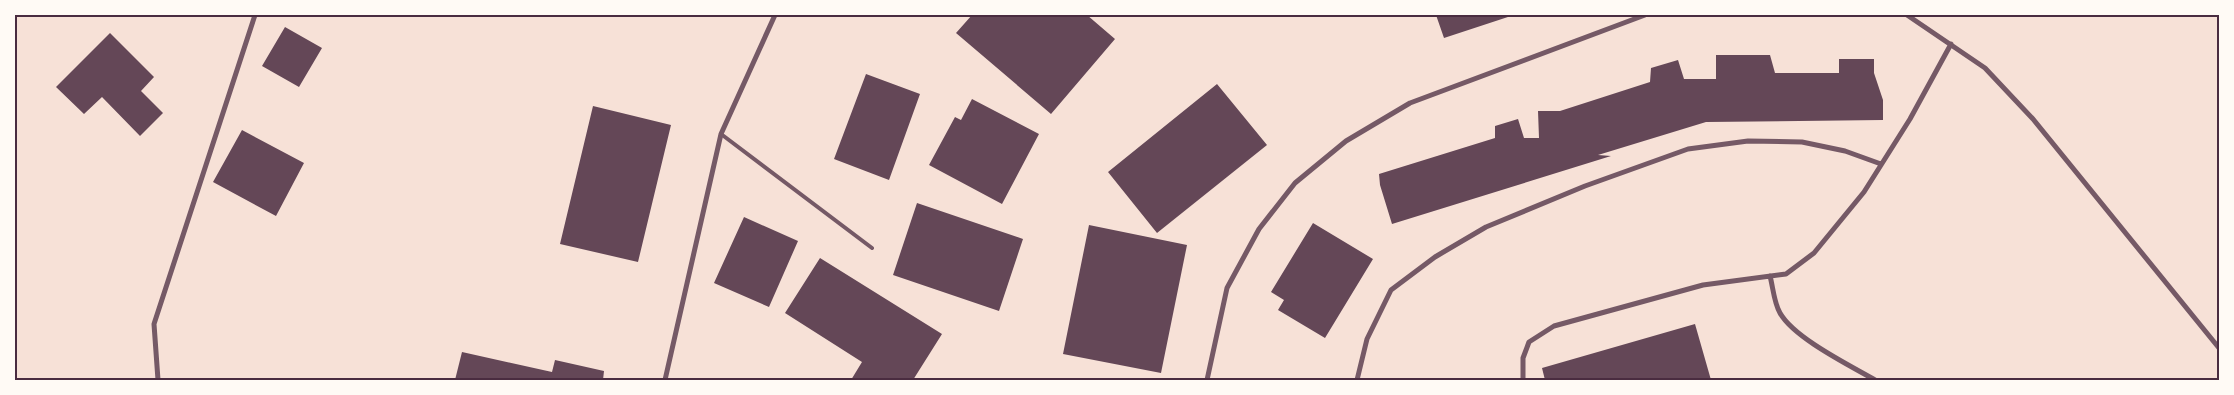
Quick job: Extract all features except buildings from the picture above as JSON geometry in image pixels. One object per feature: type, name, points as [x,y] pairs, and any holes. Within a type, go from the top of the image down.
[{"type":"street","points":[[158,380],[154,324],[255,15]]},
{"type":"street","points":[[665,380],[721,134],[775,15]]},
{"type":"street","points":[[1206,380],[1227,288],[1260,229],[1295,183],[1346,141],[1410,102],[1645,15]]},
{"type":"street","points":[[1908,15],[1985,68],[2033,119],[2219,348]]},
{"type":"street","points":[[1523,380],[1523,358],[1530,342],[1554,326],[1703,285],[1786,274],[1814,254],[1864,192],[1910,118],[1951,44]]},
{"type":"street","points":[[1357,380],[1367,339],[1391,290],[1435,257],[1486,227],[1585,186],[1688,149],[1748,141],[1802,142],[1845,151],[1881,164]]},
{"type":"street","points":[[1770,276],[1778,311],[1786,324],[1875,380]]},
{"type":"lane","points":[[721,134],[872,248]]}]
